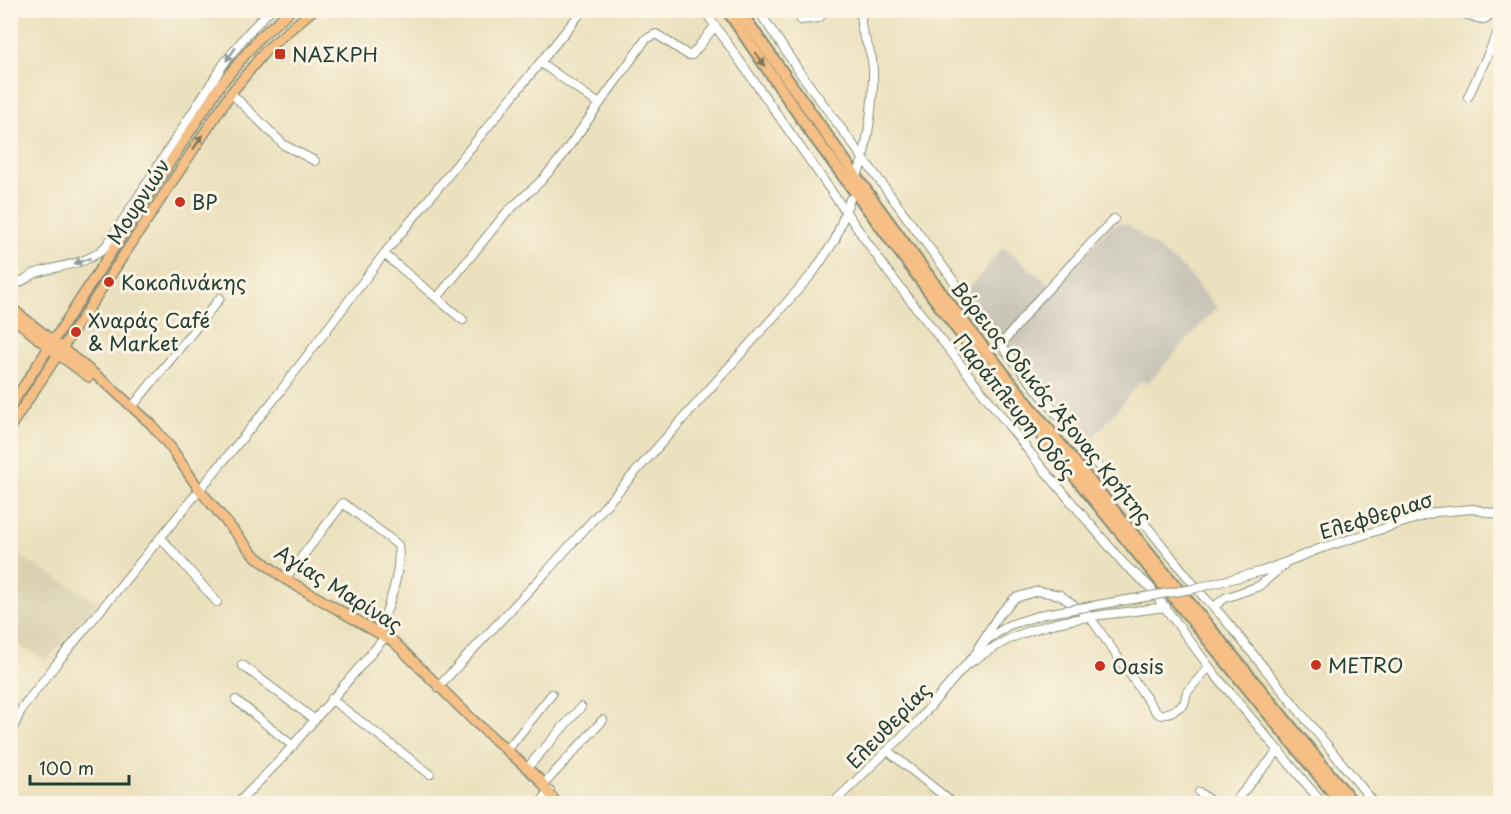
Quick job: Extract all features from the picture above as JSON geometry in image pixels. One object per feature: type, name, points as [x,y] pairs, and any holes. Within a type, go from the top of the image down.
[{"type":"highway","name":"Βόρειος Οδικός Άξονας Κρήτης","points":[[727,10],[819,143],[983,364],[1342,804]]},
{"type":"highway","name":"Βόρειος Οδικός Άξονας Κρήτης","points":[[739,10],[820,129],[984,348],[1354,804]]},
{"type":"main road","points":[[10,406],[221,84],[259,38],[291,10]]},
{"type":"main road","name":"Μουρνιών","points":[[10,427],[231,93],[267,49],[313,10]]},
{"type":"main road","name":"Αγίας Μαρίνας","points":[[10,307],[50,344],[107,384],[150,423],[244,544],[285,579],[382,634],[402,649],[438,687],[527,768],[547,788],[557,804]]},
{"type":"main road","name":"Αγίας Μαρίνας","points":[[10,315],[36,332]]},
{"type":"main road","points":[[38,363],[40,349],[36,332],[51,332],[63,326]]},
{"type":"main road","points":[[47,370],[59,365],[77,364],[72,349],[74,331]]},
{"type":"street","points":[[10,286],[37,273],[85,261],[107,245],[225,62],[270,10]]},
{"type":"street","points":[[10,735],[22,708],[272,402],[384,254],[583,10]]},
{"type":"street","name":"Παράπλευρη Οδός","points":[[704,10],[888,272],[1039,464],[1125,565],[1149,586],[1209,667],[1323,804]]},
{"type":"street","name":"Παράπλευρη Οδός","points":[[758,10],[801,74],[1001,345],[1203,596],[1375,804]]},
{"type":"street","points":[[801,20],[819,18],[825,10]]},
{"type":"street","points":[[859,171],[869,128],[872,72],[872,59],[860,24],[863,10]]},
{"type":"street","points":[[1458,10],[1483,19],[1491,10]]},
{"type":"street","points":[[437,298],[506,213],[551,170],[639,46],[651,35],[656,34],[688,55],[692,55],[715,26]]},
{"type":"street","points":[[1468,97],[1500,28]]},
{"type":"street","points":[[541,63],[599,104]]},
{"type":"street","points":[[231,93],[284,145],[315,161]]},
{"type":"street","points":[[438,687],[549,569],[813,273],[835,240],[850,199]]},
{"type":"street","points":[[1001,345],[1035,303],[1114,219]]},
{"type":"street","points":[[384,254],[463,320]]},
{"type":"street","points":[[132,407],[220,298]]},
{"type":"street","points":[[237,804],[294,746],[382,634],[396,575],[398,545],[396,541],[343,503],[285,579]]},
{"type":"street","name":"Ελεφθεριασ","points":[[978,648],[1009,625],[1044,614],[1192,589],[1263,571],[1319,549],[1436,512],[1473,509],[1500,515]]},
{"type":"street","points":[[161,538],[217,602]]},
{"type":"street","points":[[1214,607],[1225,598],[1259,586],[1287,562]]},
{"type":"street","points":[[978,648],[1008,603],[1022,594],[1038,591],[1050,592],[1069,600],[1090,617],[1156,712],[1161,715],[1184,704],[1186,692],[1209,667]]},
{"type":"street","points":[[962,667],[1016,636],[1044,626],[1090,617],[1166,607]]},
{"type":"street","name":"Ελευθερίας","points":[[832,804],[888,751],[934,702],[978,648]]},
{"type":"street","points":[[242,665],[315,720]]},
{"type":"street","points":[[507,750],[552,694]]},
{"type":"street","points":[[332,699],[430,774]]},
{"type":"street","points":[[236,700],[294,746]]},
{"type":"street","points":[[527,768],[581,707]]},
{"type":"street","points":[[539,804],[547,788],[603,720]]},
{"type":"street","points":[[1236,804],[1237,799],[1279,750]]},
{"type":"street","points":[[888,751],[954,804]]},
{"type":"street","points":[[1199,792],[1214,804]]},
{"type":"shaded area","points":[[1127,224],[1185,270],[1217,307],[1148,383],[1141,381],[1090,442],[1007,344],[967,291],[1003,247],[1055,289],[1111,225]]},
{"type":"shaded area","points":[[11,551],[97,602],[46,661],[11,641]]},
{"type":"place","name":"ΝΑΣΚΡΗ","points":[[280,54]]},
{"type":"place","name":"BP","points":[[180,202]]},
{"type":"place","name":"Κοκολινάκης","points":[[109,282]]},
{"type":"place","name":"Χναράς Café & Market","points":[[76,332]]},
{"type":"place","name":"METRO","points":[[1316,665]]},
{"type":"place","name":"Oasis","points":[[1100,666]]}]
